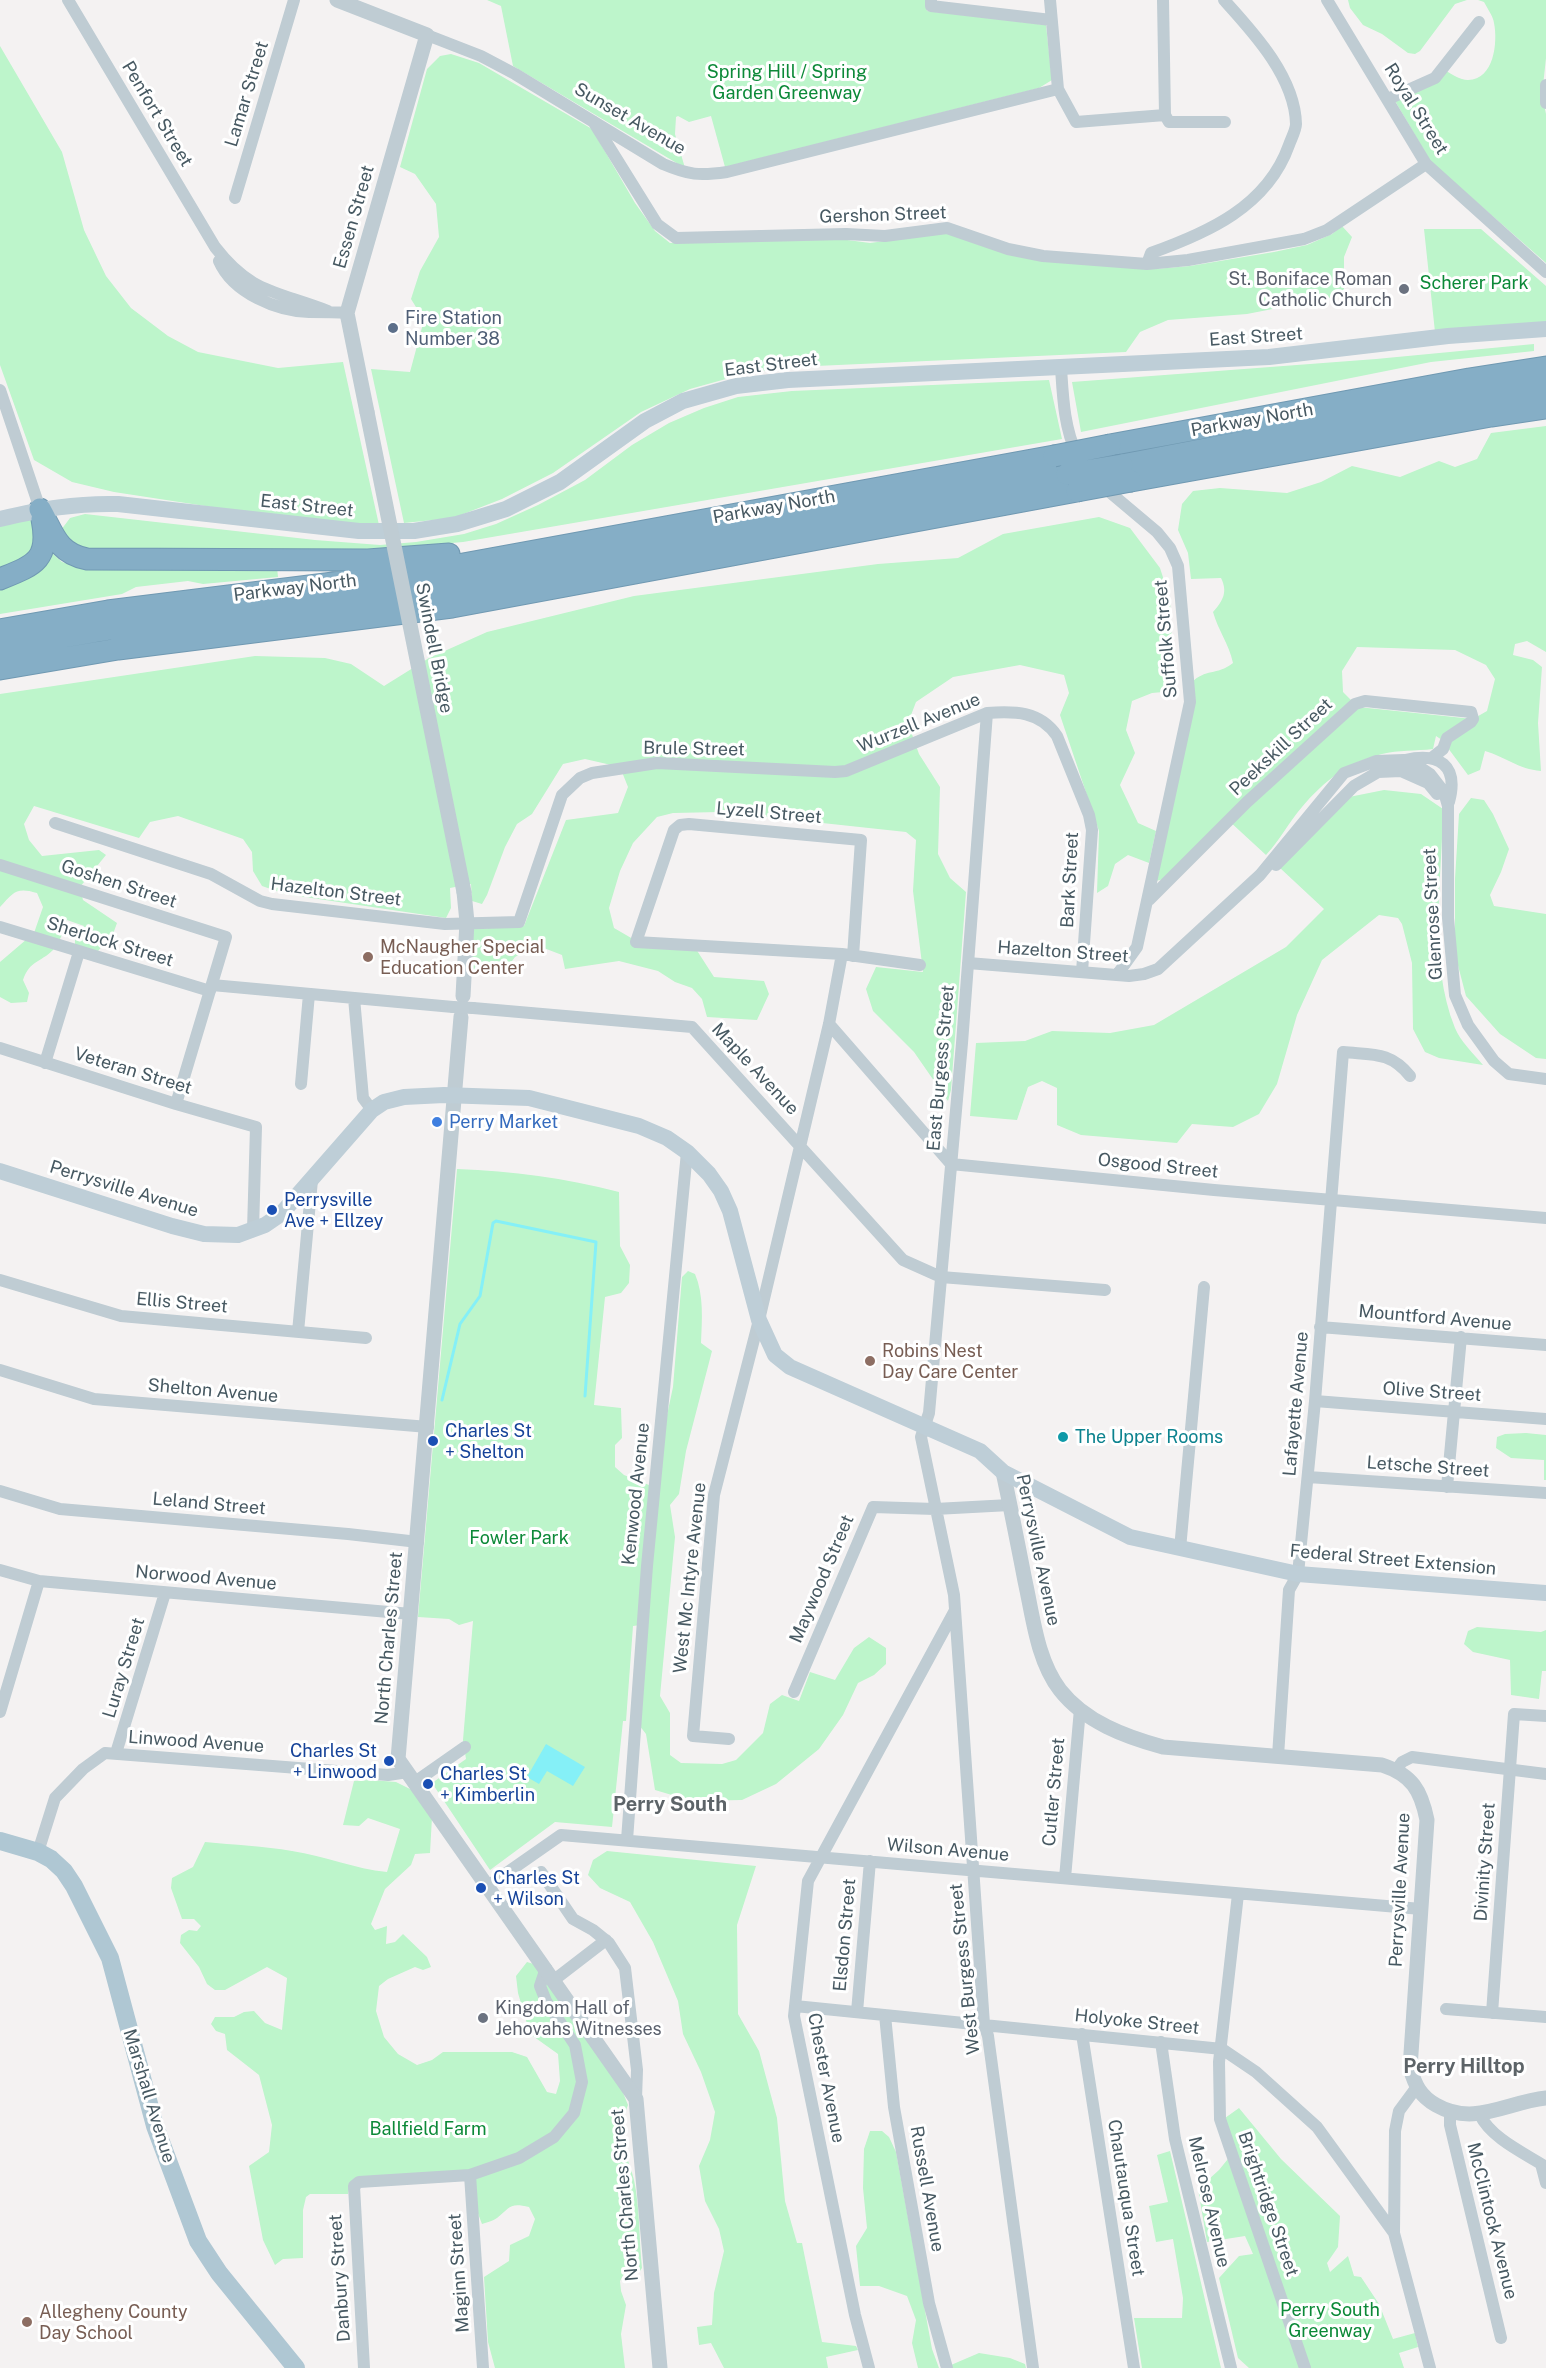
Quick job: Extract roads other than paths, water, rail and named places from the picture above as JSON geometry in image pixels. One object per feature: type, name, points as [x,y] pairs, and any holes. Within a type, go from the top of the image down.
[{"type":"highway","name":"Parkway North","points":[[0,630],[108,611],[414,573],[1469,379],[1546,367]]},
{"type":"highway","points":[[1126,473],[1457,401],[1546,387]]},
{"type":"highway","points":[[0,648],[110,629],[420,593],[1126,473],[1546,408]]},
{"type":"highway","points":[[0,669],[118,649],[452,607],[1072,482]]},
{"type":"highway","points":[[40,509],[62,548],[72,556],[87,559],[368,560],[476,550],[567,535],[587,540]]},
{"type":"highway","points":[[0,579],[26,569],[43,554],[46,537],[40,509]]},
{"type":"main road","name":"East Street","points":[[0,519],[40,509],[82,503],[118,504],[359,531],[414,531],[457,524],[506,509],[560,482],[645,421],[683,401],[736,386],[788,380],[1269,357],[1448,336],[1546,329]]},
{"type":"main road","name":"Perrysville Avenue","points":[[0,1171],[172,1226],[204,1234],[238,1235],[253,1230],[281,1214],[372,1110],[384,1102],[404,1097],[529,1098],[639,1126],[667,1138],[687,1152],[709,1174],[721,1191],[730,1211],[759,1320],[776,1355],[790,1367],[981,1451],[1003,1473]]},
{"type":"main road","name":"Federal Street Extension","points":[[1003,1473],[1130,1537],[1180,1549],[1298,1574],[1546,1593]]},
{"type":"main road","name":"Marshall Avenue","points":[[0,1841],[38,1852],[58,1864],[69,1878],[106,1947],[155,2126],[198,2241],[219,2273],[296,2368]]},
{"type":"street","name":"Penfort Street","points":[[68,0],[215,247],[227,262],[253,284],[328,311],[347,313]]},
{"type":"street","name":"Lamar Street","points":[[235,198],[294,0]]},
{"type":"street","name":"Sunset Avenue","points":[[337,0],[481,56],[663,164],[686,174],[708,175],[727,172],[1058,89]]},
{"type":"street","points":[[1050,0],[1058,89],[1076,122],[1165,115]]},
{"type":"street","points":[[1163,0],[1165,115],[1169,122],[1225,122]]},
{"type":"street","points":[[1147,264],[1151,253],[1186,241],[1218,226],[1246,206],[1283,162],[1296,125],[1292,104],[1281,73],[1247,26],[1224,0]]},
{"type":"street","name":"Royal Street","points":[[1327,0],[1426,164],[1546,272]]},
{"type":"street","points":[[931,3],[1051,20]]},
{"type":"street","points":[[1388,99],[1435,78],[1479,21]]},
{"type":"street","name":"Essen Street","points":[[367,412],[347,313],[428,35]]},
{"type":"street","points":[[1546,85],[1546,103]]},
{"type":"street","name":"Gershon Street","points":[[593,121],[657,224],[676,238],[846,234],[885,236],[947,228],[1008,249],[1043,256],[1147,264],[1188,260],[1305,239],[1327,230],[1426,164]]},
{"type":"street","name":"Suffolk Street","points":[[1061,368],[1064,409],[1070,441],[1082,466],[1110,494],[1158,532],[1170,548],[1178,566],[1190,702],[1137,947],[1117,975]]},
{"type":"street","points":[[0,390],[40,509]]},
{"type":"street","name":"Swindell Bridge","points":[[367,412],[464,892]]},
{"type":"street","name":"Peekskill Street","points":[[1148,901],[1247,802],[1355,704],[1365,701],[1472,712],[1471,722],[1447,738],[1443,749],[1433,758]]},
{"type":"street","name":"Wurzell Avenue","points":[[835,772],[856,768],[921,738],[987,713],[1011,711],[1026,713],[1050,726]]},
{"type":"street","name":"East Burgess Street","points":[[925,1425],[929,1413],[951,1164],[987,713]]},
{"type":"street","name":"Bark Street","points":[[1050,726],[1058,736],[1092,830],[1082,972]]},
{"type":"street","points":[[1260,875],[1344,773],[1376,761],[1404,760],[1421,756],[1433,758],[1446,767],[1452,778],[1448,806]]},
{"type":"street","name":"Glenrose Street","points":[[1404,760],[1430,774],[1444,792],[1448,806],[1448,918],[1455,995],[1468,1025],[1494,1061],[1509,1074],[1546,1079]]},
{"type":"street","name":"Brule Street","points":[[519,922],[562,795],[579,778],[592,773],[636,765],[657,764],[835,772]]},
{"type":"street","points":[[1260,875],[1270,871],[1354,786],[1378,772],[1401,771],[1428,783],[1448,806]]},
{"type":"street","name":"Hazelton Street","points":[[55,823],[211,874],[260,901],[272,904],[445,924],[519,922]]},
{"type":"street","name":"Lyzell Street","points":[[847,955],[636,942],[674,830],[680,825],[861,840]]},
{"type":"street","name":"West Mc Intyre Avenue","points":[[729,1739],[693,1736],[714,1495],[759,1320],[799,1144],[847,955],[861,840]]},
{"type":"street","name":"Goshen Street","points":[[0,865],[226,937],[211,988]]},
{"type":"street","name":"Hazelton Street","points":[[968,963],[1137,976],[1158,969],[1260,875]]},
{"type":"street","name":"North Charles Street","points":[[464,892],[467,922],[462,1007],[398,1759],[636,2099],[660,2368]]},
{"type":"street","name":"Sherlock Street","points":[[0,927],[79,952],[211,988]]},
{"type":"street","points":[[45,1063],[79,952]]},
{"type":"street","points":[[847,955],[920,964]]},
{"type":"street","points":[[176,1104],[211,988]]},
{"type":"street","name":"Maple Avenue","points":[[211,988],[309,994],[692,1028],[903,1260],[941,1276],[1105,1290]]},
{"type":"street","points":[[301,1084],[309,994]]},
{"type":"street","points":[[354,998],[363,1098],[372,1110]]},
{"type":"street","points":[[829,1024],[951,1164]]},
{"type":"street","name":"Veteran Street","points":[[0,1048],[256,1127],[253,1230]]},
{"type":"street","name":"Lafayette Avenue","points":[[1278,1756],[1289,1590],[1298,1574],[1308,1477],[1343,1052],[1387,1057],[1399,1062],[1410,1076]]},
{"type":"street","name":"Kenwood Avenue","points":[[627,1840],[647,1566],[687,1152]]},
{"type":"street","name":"Osgood Street","points":[[951,1164],[1331,1201],[1546,1218]]},
{"type":"street","points":[[298,1332],[312,1180]]},
{"type":"street","name":"Ellis Street","points":[[0,1280],[121,1316],[366,1338]]},
{"type":"street","points":[[1180,1549],[1204,1287]]},
{"type":"street","name":"Mountford Avenue","points":[[1320,1327],[1546,1345]]},
{"type":"street","points":[[1447,1488],[1461,1337]]},
{"type":"street","name":"Shelton Avenue","points":[[0,1370],[94,1399],[428,1427]]},
{"type":"street","name":"Olive Street","points":[[1315,1401],[1546,1419]]},
{"type":"street","name":"West Burgess Street","points":[[925,1425],[921,1437],[922,1444],[954,1595],[984,2024],[988,2036],[1008,2173],[1033,2368]]},
{"type":"street","name":"Perrysville Avenue","points":[[1003,1473],[1034,1626],[1047,1670],[1061,1691],[1080,1708],[1108,1727],[1134,1739],[1163,1748],[1382,1765],[1396,1770],[1415,1784],[1424,1803],[1427,1820],[1410,2068],[1416,2088]]},
{"type":"street","name":"Letsche Street","points":[[1308,1477],[1546,1493]]},
{"type":"street","name":"Leland Street","points":[[0,1491],[60,1509],[418,1542]]},
{"type":"street","name":"Maywood Street","points":[[794,1692],[873,1507],[935,1509],[1010,1505]]},
{"type":"street","name":"Norwood Avenue","points":[[0,1570],[39,1581],[411,1614]]},
{"type":"street","points":[[0,1712],[39,1581]]},
{"type":"street","name":"Luray Street","points":[[116,1753],[165,1593]]},
{"type":"street","name":"Chester Avenue","points":[[869,2368],[848,2281],[794,2016],[808,1881],[955,1611]]},
{"type":"street","name":"Cutler Street","points":[[1065,1878],[1080,1708]]},
{"type":"street","name":"Divinity Street","points":[[1492,2013],[1514,1714],[1546,1716]]},
{"type":"street","points":[[412,1777],[465,1747]]},
{"type":"street","name":"Linwood Avenue","points":[[38,1852],[57,1794],[102,1754],[116,1753],[412,1777]]},
{"type":"street","points":[[1396,1770],[1402,1762],[1412,1757],[1546,1774]]},
{"type":"street","name":"Wilson Avenue","points":[[488,1886],[561,1835],[1421,1910]]},
{"type":"street","name":"Elsdon Street","points":[[857,2012],[870,1861]]},
{"type":"street","points":[[541,1872],[573,1919],[606,1940],[615,1950],[625,1968],[637,2070],[636,2099]]},
{"type":"street","name":"Brightridge Street","points":[[1238,1894],[1219,2062],[1219,2101],[1224,2135],[1305,2368]]},
{"type":"street","points":[[470,2175],[519,2158],[554,2137],[574,2113],[582,2082],[575,2044],[546,2001],[540,1986],[550,1974],[606,1940]]},
{"type":"street","name":"Holyoke Street","points":[[795,2006],[1222,2049],[1256,2072],[1317,2127],[1394,2233]]},
{"type":"street","points":[[1446,2009],[1546,2017]]},
{"type":"street","name":"Russell Avenue","points":[[885,2015],[898,2130],[929,2304],[947,2368]]},
{"type":"street","name":"Chautauqua Street","points":[[1082,2034],[1134,2368]]},
{"type":"street","name":"Melrose Avenue","points":[[1161,2042],[1175,2139],[1231,2368]]},
{"type":"street","points":[[1430,2368],[1394,2233],[1395,2131],[1399,2111],[1416,2088],[1428,2100],[1450,2112],[1466,2115],[1480,2115],[1546,2098]]},
{"type":"street","name":"McClintock Avenue","points":[[1450,2112],[1450,2125],[1502,2338]]},
{"type":"street","points":[[1480,2115],[1492,2132],[1544,2165],[1546,2183]]},
{"type":"street","name":"Danbury Street","points":[[364,2368],[354,2186],[359,2182],[470,2175]]},
{"type":"street","name":"Maginn Street","points":[[470,2175],[483,2368]]},
{"type":"water","points":[[546,1744],[585,1767],[573,1786],[547,1771],[539,1784],[527,1777]]},
{"type":"waterway","points":[[442,1400],[460,1324],[480,1296],[493,1223],[496,1221],[596,1242],[585,1396]]},
{"type":"place","name":"St. Boniface Roman Catholic Church","points":[[1404,289]]},
{"type":"place","name":"Fire Station Number 38","points":[[393,328]]},
{"type":"place","name":"McNaugher Special Education Center","points":[[368,957]]},
{"type":"place","name":"Perry Market","points":[[437,1122]]},
{"type":"place","name":"Perrysville Ave + Ellzey","points":[[272,1210]]},
{"type":"place","name":"Robins Nest Day Care Center","points":[[870,1361]]},
{"type":"place","name":"The Upper Rooms","points":[[1063,1437]]},
{"type":"place","name":"Charles St + Shelton","points":[[433,1441]]},
{"type":"place","name":"Charles St + Linwood","points":[[389,1761]]},
{"type":"place","name":"Charles St + Kimberlin","points":[[428,1784]]},
{"type":"place","name":"Charles St + Wilson","points":[[481,1888]]},
{"type":"place","name":"Kingdom Hall of Jehovahs Witnesses","points":[[483,2018]]},
{"type":"place","name":"Allegheny County Day School","points":[[27,2322]]},
{"type":"district","name":"Perry South","points":[[670,1805]]},
{"type":"district","name":"Perry Hilltop","points":[[1464,2067]]},
{"type":"park label","name":"Spring Hill / Spring Garden Greenway","points":[[787,82]]},
{"type":"park label","name":"Scherer Park","points":[[1474,283]]},
{"type":"park label","name":"Fowler Park","points":[[519,1538]]},
{"type":"park label","name":"Ballfield Farm","points":[[428,2129]]},
{"type":"park label","name":"Perry South Greenway","points":[[1330,2320]]}]
